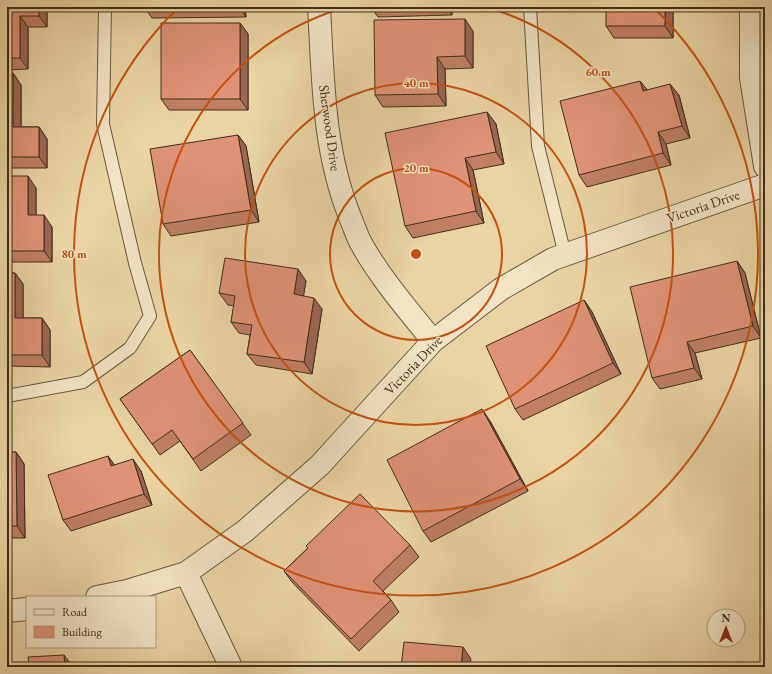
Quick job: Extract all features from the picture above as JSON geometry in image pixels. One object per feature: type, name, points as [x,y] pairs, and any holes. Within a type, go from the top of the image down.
[{"type":"street","name":"Sherwood Drive","points":[[319,7],[325,111],[331,156],[342,197],[361,245],[394,291],[433,340]]},
{"type":"street","points":[[751,7],[751,78],[765,166]]},
{"type":"street","name":"Victoria Drive","points":[[102,596],[127,591],[186,573],[245,531],[320,465],[433,340],[501,289],[553,259],[765,185]]},
{"type":"street","points":[[186,573],[231,667]]},
{"type":"street","points":[[7,611],[26,609]]},
{"type":"lane","points":[[7,396],[83,382],[130,348],[150,316],[135,263],[103,124],[105,7]]},
{"type":"lane","points":[[530,7],[538,146],[565,255]]},
{"type":"building","points":[[7,7],[39,7],[39,16],[20,16],[20,58],[7,58]]},
{"type":"building","points":[[606,7],[665,7],[665,26],[606,26]]},
{"type":"building","points":[[465,19],[465,56],[437,57],[438,94],[375,95],[374,20]]},
{"type":"building","points":[[161,23],[240,23],[240,99],[161,99]]},
{"type":"building","points":[[7,73],[13,73],[13,127],[39,127],[39,157],[7,157]]},
{"type":"building","points":[[640,81],[643,91],[670,84],[682,126],[658,132],[663,153],[579,175],[560,101]]},
{"type":"building","points":[[487,112],[496,152],[465,158],[476,211],[405,226],[385,133]]},
{"type":"building","points":[[238,135],[251,210],[163,224],[150,149]]},
{"type":"building","points":[[7,176],[28,176],[28,215],[44,215],[44,251],[7,251]]},
{"type":"building","points":[[225,258],[298,269],[294,294],[314,298],[304,362],[247,354],[252,325],[231,322],[235,296],[219,293]]},
{"type":"building","points":[[737,261],[753,326],[687,342],[694,368],[652,378],[630,287]]},
{"type":"building","points":[[7,273],[15,273],[15,318],[42,318],[42,355],[7,355]]},
{"type":"building","points":[[584,300],[613,363],[515,409],[486,346]]},
{"type":"building","points":[[190,350],[243,423],[193,459],[172,430],[152,444],[120,399]]},
{"type":"building","points":[[482,409],[520,479],[423,531],[387,460]]},
{"type":"building","points":[[7,452],[16,452],[17,526],[7,526]]},
{"type":"building","points":[[108,456],[111,466],[133,459],[144,494],[63,520],[48,475]]},
{"type":"building","points":[[360,494],[410,545],[373,581],[391,600],[351,639],[284,571],[308,548],[306,546]]},
{"type":"building","points":[[404,642],[463,647],[461,667],[401,667]]},
{"type":"building","points":[[64,655],[65,667],[29,667],[28,657]]}]
